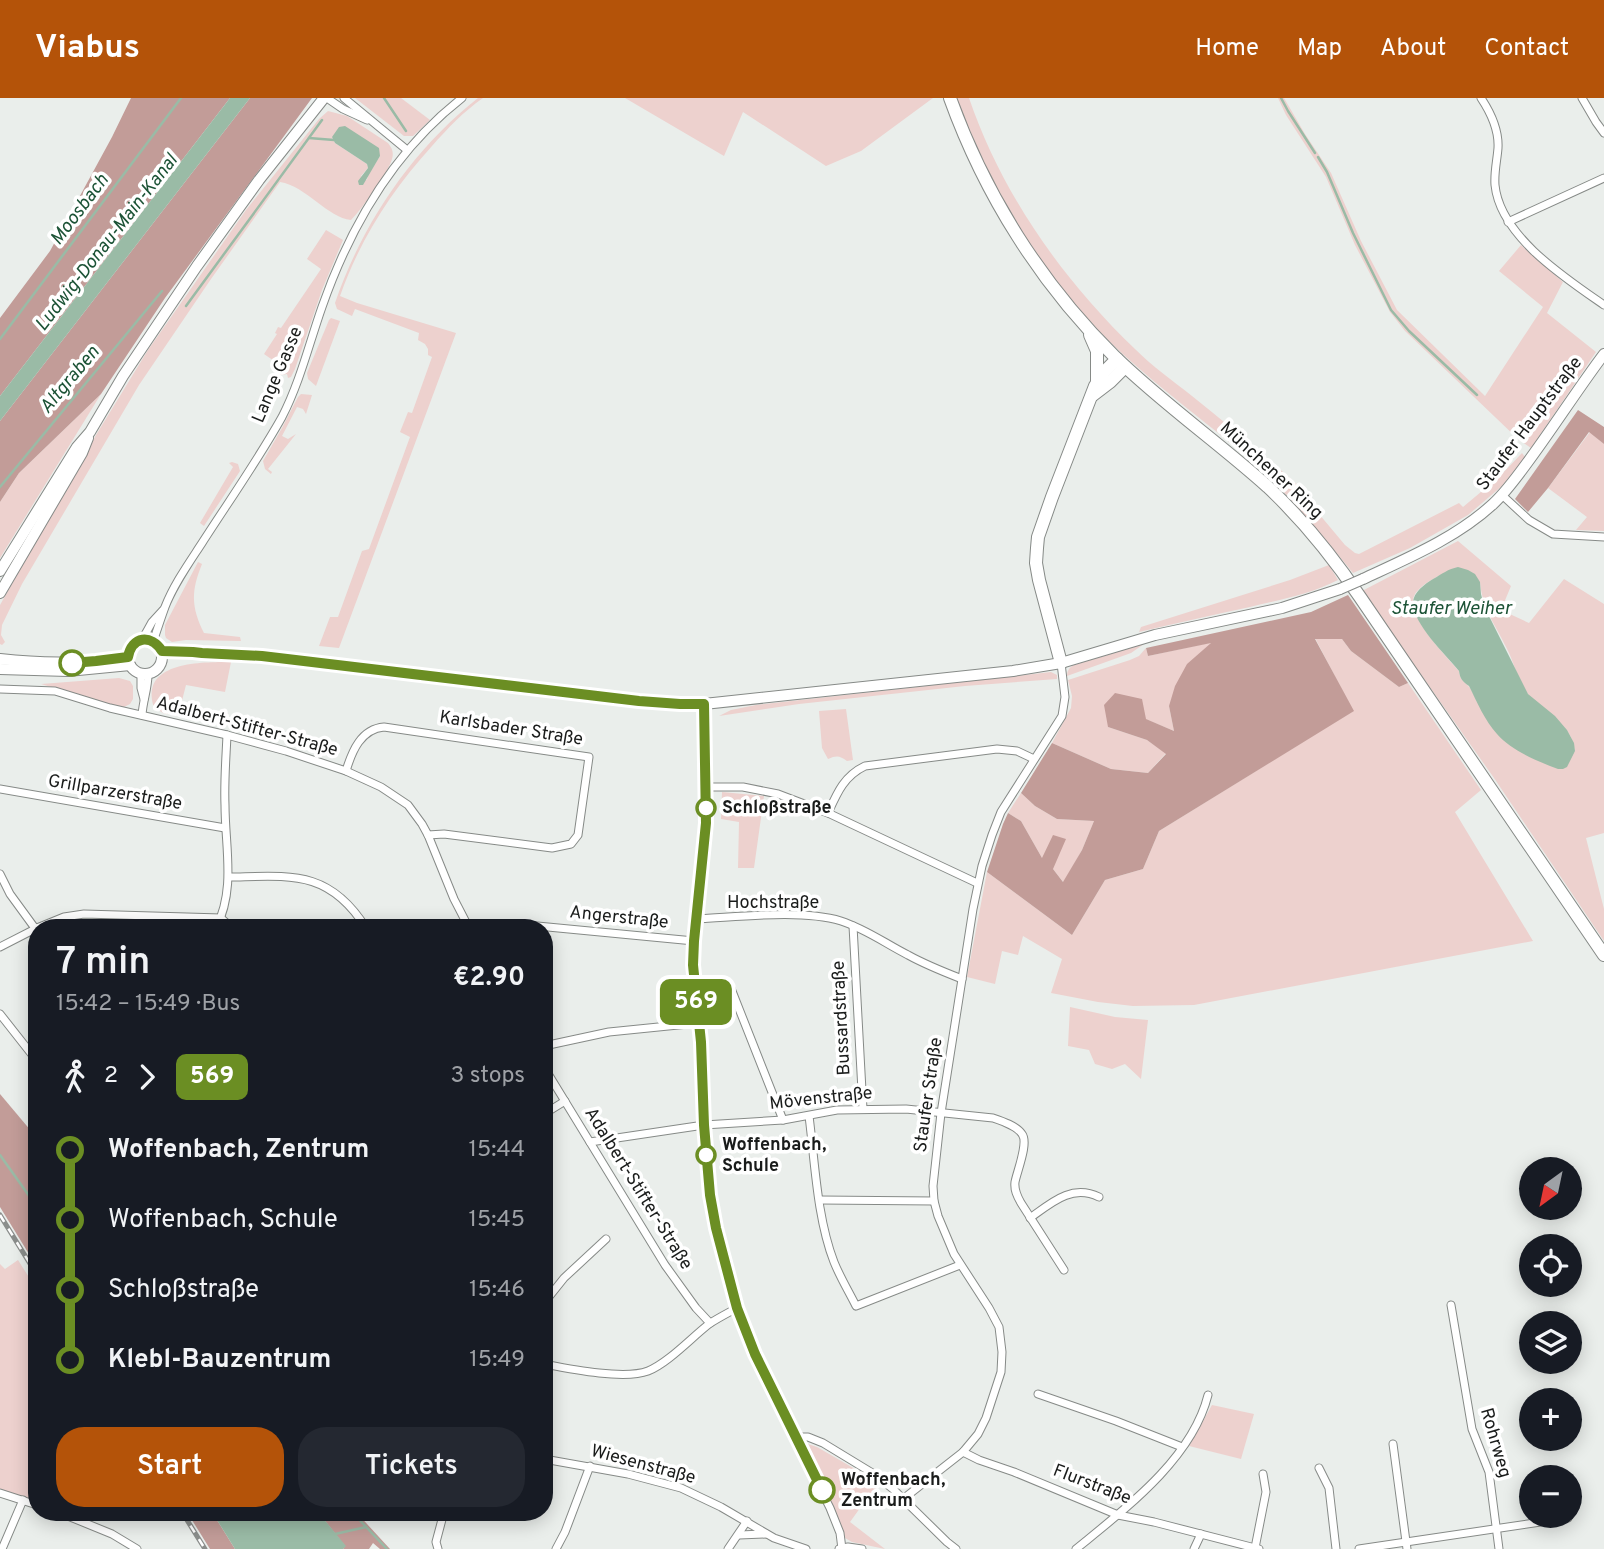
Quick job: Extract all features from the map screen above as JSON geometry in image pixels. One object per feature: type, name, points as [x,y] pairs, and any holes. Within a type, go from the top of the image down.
[{"type":"main road","name":"Münchener Ring","points":[[950,98],[971,150],[998,205],[1028,252],[1082,322],[1121,363],[1269,488],[1327,551],[1604,955]]},
{"type":"main road","points":[[1060,663],[1039,580],[1037,548],[1038,537],[1052,497],[1095,388],[1097,351],[1082,322]]},
{"type":"main road","points":[[1095,388],[1121,363]]},
{"type":"street","points":[[0,593],[82,453],[90,432],[119,382],[170,304],[253,189],[325,98],[377,125]]},
{"type":"street","points":[[344,98],[407,150]]},
{"type":"street","name":"Lange Gasse","points":[[148,641],[152,622],[165,607],[183,573],[281,418],[347,245],[376,194],[407,150],[462,98]]},
{"type":"street","points":[[1481,98],[1489,109],[1497,135],[1495,186],[1497,203],[1507,222],[1565,278],[1604,305]]},
{"type":"street","points":[[1585,99],[1604,133]]},
{"type":"street","points":[[1507,222],[1604,178]]},
{"type":"street","name":"Staufer Hauptstraße","points":[[162,656],[234,654],[313,661],[680,704],[704,704],[1013,671],[1060,663],[1167,632],[1282,608],[1340,589],[1423,550],[1483,512],[1502,495],[1604,354]]},
{"type":"street","points":[[0,571],[76,447],[90,432]]},
{"type":"street","points":[[1502,495],[1529,520],[1553,534],[1604,537]]},
{"type":"street","points":[[148,641],[162,656],[158,669],[145,674],[135,670],[129,661],[133,645],[148,641]]},
{"type":"street","points":[[3,659],[72,663],[129,661]]},
{"type":"street","points":[[0,669],[68,671],[129,661]]},
{"type":"street","name":"Staufer Straße","points":[[903,1499],[963,1452],[978,1434],[1001,1372],[999,1327],[960,1265],[938,1216],[933,1186],[941,1113],[977,883],[998,818],[1063,711],[1065,692],[1060,663]]},
{"type":"street","name":"Adalbert-Stifter-Straße","points":[[142,715],[148,690],[145,674]]},
{"type":"street","name":"Adalbert-Stifter-Straße","points":[[0,690],[55,691],[100,705],[286,751],[381,786],[413,811],[428,835],[464,919]]},
{"type":"street","points":[[704,704],[706,823],[694,941],[694,983],[702,1054],[710,1195],[716,1228],[737,1308],[755,1354],[830,1508],[841,1548],[862,1549]]},
{"type":"street","name":"Karlsbader Straße","points":[[346,771],[353,751],[362,738],[370,731],[384,727],[589,757],[579,832],[571,844],[552,848],[444,834],[428,835]]},
{"type":"street","points":[[59,919],[84,914],[221,918],[229,877],[225,828],[227,735]]},
{"type":"street","points":[[828,814],[847,778],[865,766],[997,749],[1017,751],[1034,759]]},
{"type":"street","points":[[706,787],[763,790],[798,801],[977,883]]},
{"type":"street","name":"Grillparzerstraße","points":[[0,789],[225,828]]},
{"type":"street","points":[[0,874],[9,894],[28,919]]},
{"type":"street","points":[[229,877],[289,876],[318,883],[347,901],[360,919]]},
{"type":"street","name":"Hochstraße","points":[[697,919],[807,916],[839,921],[868,932],[919,961],[962,979]]},
{"type":"street","name":"Bussardstraße","points":[[853,926],[863,1109]]},
{"type":"street","name":"Angerstraße","points":[[553,927],[694,941]]},
{"type":"street","points":[[0,947],[28,933]]},
{"type":"street","points":[[694,983],[718,981],[730,986],[783,1120]]},
{"type":"street","points":[[0,1014],[28,1050]]},
{"type":"street","points":[[553,1044],[609,1032],[698,1023]]},
{"type":"street","name":"Adalbert-Stifter-Straße","points":[[553,1082],[665,1265],[710,1323]]},
{"type":"street","points":[[553,1108],[565,1101]]},
{"type":"street","name":"Mövenstraße","points":[[590,1142],[704,1125],[783,1120],[837,1110],[906,1109],[993,1118],[1022,1133],[1024,1138],[1015,1191],[1030,1218]]},
{"type":"street","points":[[809,1116],[827,1238],[833,1260],[856,1306],[960,1265]]},
{"type":"street","points":[[1064,1270],[1030,1218],[1051,1203],[1074,1192],[1099,1197]]},
{"type":"street","points":[[820,1200],[934,1201]]},
{"type":"street","points":[[553,1291],[606,1239]]},
{"type":"street","name":"Rohrweg","points":[[1451,1305],[1469,1416],[1489,1472],[1499,1549]]},
{"type":"street","points":[[553,1365],[599,1372],[635,1374],[648,1371],[710,1323],[737,1308]]},
{"type":"street","points":[[1038,1394],[1182,1447]]},
{"type":"street","points":[[1076,1549],[1118,1515],[1158,1476],[1182,1447],[1200,1417],[1208,1395]]},
{"type":"street","points":[[795,1437],[808,1437],[831,1447],[883,1480],[945,1546],[956,1549]]},
{"type":"street","points":[[1393,1444],[1406,1545]]},
{"type":"street","name":"Flurstraße","points":[[963,1452],[1118,1515],[1154,1521],[1257,1548],[1266,1492],[1263,1474]]},
{"type":"street","name":"Wiesenstraße","points":[[553,1460],[628,1474],[681,1488],[747,1521],[766,1534],[806,1549]]},
{"type":"street","points":[[556,1549],[590,1466]]},
{"type":"street","points":[[1319,1468],[1329,1488],[1336,1549]]},
{"type":"street","points":[[1,1493],[28,1502]]},
{"type":"street","points":[[2,1549],[23,1500]]},
{"type":"street","points":[[80,1521],[112,1534],[137,1549]]},
{"type":"street","points":[[437,1548],[441,1521]]},
{"type":"street","points":[[728,1549],[747,1521]]},
{"type":"street","points":[[1359,1549],[1406,1545],[1519,1525]]},
{"type":"street","points":[[738,1535],[766,1534]]},
{"type":"street","points":[[1194,1549],[1201,1534]]},
{"type":"shaded area","points":[[131,98],[230,98],[0,396],[0,318],[50,251]]},
{"type":"shaded area","points":[[250,98],[312,98],[165,298],[101,394],[19,473],[0,502],[0,421]]},
{"type":"shaded area","points":[[355,98],[401,98],[430,120],[413,136],[404,136]]},
{"type":"shaded area","points":[[478,98],[483,98],[462,115],[417,163],[378,216],[357,255],[340,296],[456,333],[339,648],[319,646],[330,617],[338,617],[362,551],[369,549],[410,437],[400,432],[408,412],[412,413],[432,357],[428,355],[425,344],[418,340],[419,333],[355,309],[352,316],[337,309],[335,303],[359,245],[392,190],[432,141]]},
{"type":"shaded area","points":[[625,98],[933,98],[861,151],[826,166],[743,112],[724,156]]},
{"type":"shaded area","points":[[956,98],[969,98],[999,168],[1017,201],[1059,264],[1083,294],[1148,361],[1310,496],[1309,502],[1355,553],[1359,554],[1459,503],[1463,507],[1500,476],[1522,453],[1525,457],[1502,486],[1468,515],[1410,548],[1353,573],[1302,512],[1261,469],[1125,356],[1073,302],[1030,245],[1005,204],[979,154]]},
{"type":"shaded area","points":[[1278,98],[1284,98],[1331,173],[1361,241],[1397,310],[1485,396],[1543,307],[1499,271],[1521,245],[1563,282],[1547,313],[1596,352],[1531,448],[1518,439],[1405,331],[1390,312],[1355,245],[1326,177]]},
{"type":"shaded area","points":[[328,111],[347,116],[388,143],[393,154],[386,172],[351,220],[334,214],[299,189],[280,182],[139,385],[22,584],[2,625],[1,635],[5,642],[0,644],[0,605],[96,435],[148,350],[246,210]],"holes":[[[332,137],[380,156],[367,180],[361,176],[368,168],[367,164],[335,143]]]},
{"type":"shaded area","points":[[326,230],[343,240],[322,290],[295,369],[288,378],[287,374],[281,375],[273,369],[277,363],[264,354],[277,334],[275,333],[278,327],[281,328],[321,269],[307,259]]},
{"type":"shaded area","points":[[331,318],[340,321],[316,386],[308,379],[307,373]]},
{"type":"shaded area","points":[[101,394],[0,558],[0,502],[19,473]]},
{"type":"shaded area","points":[[301,394],[312,395],[306,414],[303,409],[297,407],[282,436],[288,439],[296,434],[268,469],[271,474],[265,469],[263,461]]},
{"type":"shaded area","points":[[1578,410],[1604,427],[1604,444],[1589,432],[1528,512],[1515,499]]},
{"type":"shaded area","points":[[1590,432],[1604,444],[1604,531],[1576,530],[1587,517],[1548,488]]},
{"type":"shaded area","points":[[229,463],[238,464],[240,471],[204,526],[200,523],[233,467]]},
{"type":"shaded area","points":[[1458,541],[1511,586],[1501,610],[1529,623],[1564,579],[1604,604],[1604,833],[1586,838],[1604,909],[1604,941],[1494,778],[1362,591]],"holes":[[[1440,575],[1480,582],[1487,610],[1524,688],[1533,700],[1568,732],[1575,751],[1477,702],[1459,671],[1422,625],[1413,604],[1414,596],[1425,584]]]},
{"type":"shaded area","points":[[198,562],[202,564],[194,599],[204,633],[240,637],[241,641],[172,642],[166,638],[165,625]]},
{"type":"shaded area","points":[[1329,565],[1338,580],[1317,589],[1139,632],[1141,627]]},
{"type":"shaded area","points":[[1348,595],[1408,683],[1399,687],[1351,651],[1342,639],[1315,639],[1354,711],[1159,831],[1143,869],[1105,880],[1072,935],[987,872],[1008,813],[1021,821],[1042,858],[1053,835],[1066,839],[1053,869],[1063,882],[1082,850],[1094,821],[1057,819],[1035,806],[1021,793],[1052,743],[1111,769],[1148,773],[1166,754],[1147,740],[1108,727],[1104,705],[1115,693],[1142,699],[1146,719],[1174,731],[1169,706],[1175,686],[1187,664],[1211,643],[1148,656],[1146,648],[1311,612]]},
{"type":"shaded area","points":[[1315,638],[1342,639],[1351,651],[1399,687],[1408,683],[1481,790],[1455,812],[1533,941],[1194,1005],[1133,1006],[1051,993],[1062,959],[1023,936],[1018,955],[1002,951],[995,984],[967,977],[987,872],[1072,935],[1105,880],[1143,869],[1159,831],[1353,711]]},
{"type":"shaded area","points":[[1213,642],[1169,706],[1174,731],[1145,719],[1108,727],[1147,740],[1166,753],[1148,773],[1111,769],[1052,743],[1071,708],[1072,696],[1068,680],[1130,660],[1139,656],[1146,648],[1148,656]]},
{"type":"shaded area","points":[[1144,644],[1131,653],[1067,676],[1074,665]]},
{"type":"shaded area","points":[[231,662],[225,692],[186,685],[178,716],[163,713],[154,707],[152,692],[156,681],[164,673],[190,664]]},
{"type":"shaded area","points":[[1051,672],[1057,675],[1057,679],[799,704],[719,716],[731,710],[756,705]]},
{"type":"shaded area","points":[[119,678],[130,681],[133,686],[133,699],[124,707],[41,684]]},
{"type":"shaded area","points":[[846,709],[853,760],[847,761],[838,757],[828,759],[822,748],[819,711]]},
{"type":"shaded area","points":[[722,792],[764,796],[754,868],[738,868],[739,822],[721,819]]},
{"type":"shaded area","points":[[1021,793],[1035,806],[1057,819],[1094,821],[1064,883],[1042,858],[1021,821],[1008,813]]},
{"type":"shaded area","points":[[1070,1007],[1115,1017],[1148,1020],[1141,1079],[1125,1064],[1112,1069],[1095,1064],[1089,1050],[1068,1046]]},
{"type":"shaded area","points":[[0,1094],[28,1127],[28,1252],[0,1207]]},
{"type":"shaded area","points":[[18,1260],[28,1276],[28,1499],[0,1490],[0,1264],[5,1269]]},
{"type":"shaded area","points":[[1212,1405],[1254,1414],[1241,1459],[1189,1446]]},
{"type":"shaded area","points":[[808,1444],[881,1484],[850,1522],[885,1549],[845,1538],[809,1457],[806,1448]]},
{"type":"shaded area","points":[[193,1521],[218,1521],[235,1549],[210,1549]]},
{"type":"shaded area","points":[[325,1521],[364,1521],[390,1549],[380,1549],[373,1543],[369,1549],[343,1549],[345,1546]]},
{"type":"water","points":[[230,98],[250,98],[0,421],[0,396]]},
{"type":"water","points":[[345,126],[379,148],[380,156],[363,185],[359,185],[358,181],[368,168],[367,164],[335,143],[332,137],[339,127]]},
{"type":"water","name":"Staufer Weiher","points":[[1458,567],[1475,574],[1480,582],[1484,606],[1528,694],[1555,716],[1567,730],[1575,751],[1567,767],[1558,769],[1542,763],[1503,740],[1489,723],[1459,671],[1418,620],[1413,603],[1417,592],[1433,579]]},
{"type":"water","points":[[218,1521],[325,1521],[346,1546],[343,1549],[235,1549]]},
{"type":"waterway","name":"Moosbach","points":[[0,339],[181,98]]},
{"type":"waterway","points":[[384,98],[406,131]]},
{"type":"waterway","points":[[1281,98],[1315,153]]},
{"type":"waterway","name":"Altgraben","points":[[186,306],[322,120]]},
{"type":"waterway","points":[[309,138],[334,140]]},
{"type":"waterway","points":[[1318,157],[1391,310],[1409,331],[1477,395]]},
{"type":"waterway","name":"Altgraben","points":[[0,487],[162,291]]},
{"type":"waterway","points":[[0,1155],[28,1194]]},
{"type":"waterway","points":[[361,1521],[387,1549]]},
{"type":"waterway","points":[[335,1534],[366,1527]]},
{"type":"railway","points":[[0,1215],[28,1260]]},
{"type":"railway","points":[[188,1521],[205,1549]]},
{"type":"bus line","name":"569","points":[[72,663],[128,657],[133,645],[145,640],[155,643],[162,651],[262,656],[639,701],[704,704],[706,823],[693,965],[701,1042],[706,1166],[710,1195],[737,1308],[773,1395],[822,1490]]},
{"type":"place","name":"Schloßstraße","points":[[706,808]]},
{"type":"place","name":"Woffenbach, Schule","points":[[706,1155]]},
{"type":"place","name":"Woffenbach, Zentrum","points":[[822,1490]]},
{"type":"water label","name":"Ludwig-Donau-Main-Kanal","points":[[107,243]]}]
